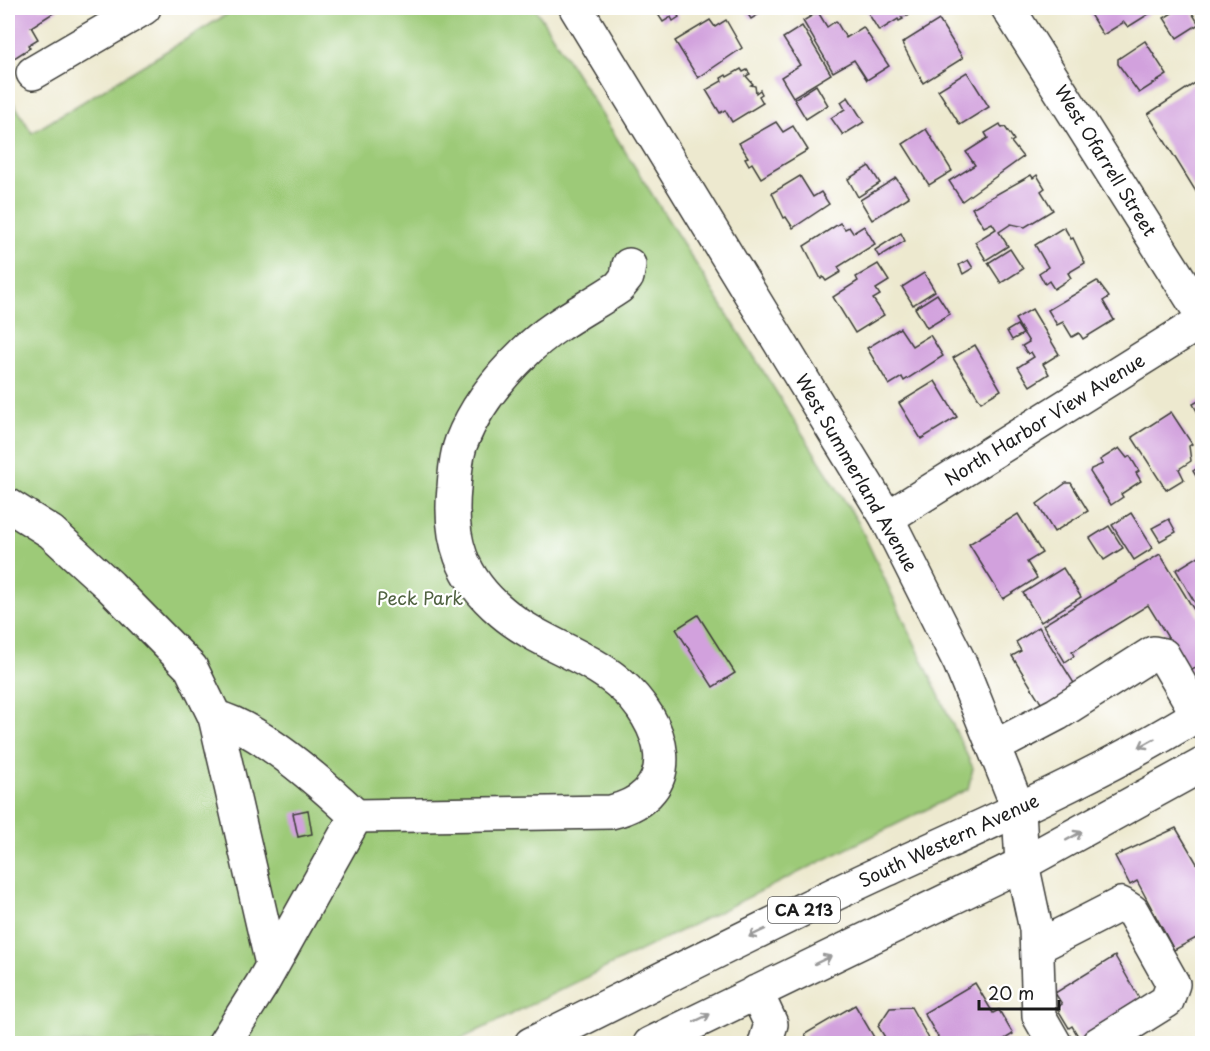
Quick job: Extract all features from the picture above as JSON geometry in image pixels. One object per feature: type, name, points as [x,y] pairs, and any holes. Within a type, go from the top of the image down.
[{"type":"main road","points":[[33,73],[144,8]]},
{"type":"main road","name":"West Summerland Avenue","points":[[576,8],[887,518],[960,663],[1019,810],[1022,864],[1036,929],[1039,1016],[1056,1044]]},
{"type":"main road","name":"West Ofarrell Street","points":[[1008,8],[1203,315]]},
{"type":"main road","points":[[215,717],[235,722],[326,789],[356,816],[611,812],[631,807],[647,795],[659,779],[662,754],[655,730],[639,704],[618,683],[593,665],[534,635],[501,612],[478,587],[458,554],[452,527],[456,463],[461,444],[475,415],[526,350],[550,331],[619,287],[627,277],[629,265]]},
{"type":"main road","name":"North Harbor View Avenue","points":[[887,518],[1203,321]]},
{"type":"main road","points":[[8,505],[51,532],[174,648],[191,668],[207,696],[215,717],[272,964]]},
{"type":"main road","points":[[994,747],[1057,714],[1153,652],[1163,655],[1200,713]]},
{"type":"main road","name":"South Western Avenue","points":[[531,1044],[884,871],[1019,810],[1200,713]]},
{"type":"main road","name":"CA 213","points":[[662,1041],[756,992],[1022,864],[1203,765]]},
{"type":"main road","points":[[224,1044],[356,816]]},
{"type":"main road","points":[[1037,947],[1121,904],[1132,911],[1173,984],[1167,1001],[1098,1044]]},
{"type":"main road","points":[[756,992],[771,1024],[765,1044]]},
{"type":"green space","name":"Peck Park","points":[[237,8],[535,8],[858,522],[973,768],[968,789],[453,1043],[8,1043],[8,94],[32,133]]},
{"type":"building","points":[[8,8],[57,8],[58,10],[31,27],[38,39],[28,45],[30,48],[8,62]]},
{"type":"building","points":[[654,8],[689,8],[677,14],[679,17],[673,21],[671,17],[663,22]]},
{"type":"building","points":[[744,8],[769,8],[751,19]]},
{"type":"building","points":[[865,8],[917,8],[908,16],[901,17],[903,19],[899,21],[898,19],[879,31]]},
{"type":"building","points":[[1086,8],[1149,8],[1152,12],[1128,27],[1124,22],[1103,35]]},
{"type":"building","points":[[1180,8],[1189,8],[1199,24],[1177,38],[1164,18]]},
{"type":"building","points":[[818,12],[827,27],[836,21],[846,38],[863,27],[889,66],[867,80],[854,60],[833,72],[803,21]]},
{"type":"building","points":[[710,20],[715,27],[726,20],[742,48],[698,78],[675,41]]},
{"type":"building","points":[[939,20],[963,58],[923,83],[902,43]]},
{"type":"building","points":[[802,26],[831,74],[793,97],[781,77],[800,65],[783,38]]},
{"type":"building","points":[[1145,41],[1167,75],[1139,93],[1118,64],[1118,59]]},
{"type":"building","points":[[741,69],[743,72],[747,70],[750,74],[746,76],[753,84],[751,85],[755,86],[756,93],[760,90],[762,94],[759,96],[763,103],[732,122],[725,110],[720,113],[706,90],[722,81],[721,78],[726,75],[727,77]]},
{"type":"building","points":[[967,72],[989,107],[960,125],[938,90]]},
{"type":"building","points":[[1198,81],[1202,89],[1202,192],[1198,195],[1148,114]]},
{"type":"building","points":[[816,85],[828,105],[806,119],[794,99]]},
{"type":"building","points":[[848,97],[864,122],[843,135],[831,118],[845,109],[841,102]]},
{"type":"building","points":[[776,122],[783,132],[793,126],[808,150],[761,178],[752,163],[749,165],[745,158],[748,157],[739,143]]},
{"type":"building","points":[[1000,124],[1002,128],[1005,127],[1014,140],[1011,142],[1023,157],[962,201],[949,181],[975,165],[966,152],[988,138],[985,133]]},
{"type":"building","points":[[926,129],[952,171],[929,185],[903,144]]},
{"type":"building","points":[[869,166],[880,183],[858,197],[848,179]]},
{"type":"building","points":[[1031,175],[1033,178],[1037,175],[1045,188],[1041,191],[1053,210],[1025,227],[1011,224],[999,232],[1008,246],[986,260],[975,242],[996,229],[992,223],[984,227],[972,208]]},
{"type":"building","points":[[800,176],[813,197],[821,192],[829,204],[793,228],[786,217],[784,218],[772,193]]},
{"type":"building","points":[[896,178],[909,197],[872,220],[860,200]]},
{"type":"building","points":[[840,223],[845,229],[849,227],[853,233],[864,226],[875,244],[838,267],[841,272],[826,281],[823,277],[821,279],[804,246]]},
{"type":"building","points":[[1064,227],[1071,239],[1073,238],[1085,263],[1068,273],[1071,278],[1054,289],[1049,281],[1045,284],[1039,273],[1048,267],[1035,245]]},
{"type":"building","points":[[901,233],[905,241],[879,257],[875,250]]},
{"type":"building","points":[[1010,249],[1023,269],[1001,283],[988,263]]},
{"type":"building","points":[[968,260],[973,268],[963,274],[959,265]]},
{"type":"building","points":[[878,264],[889,281],[876,289],[880,295],[873,299],[884,315],[855,333],[833,297],[858,281],[856,277]]},
{"type":"building","points":[[924,273],[935,291],[913,305],[902,287]]},
{"type":"building","points":[[1097,281],[1109,297],[1103,301],[1114,320],[1083,339],[1079,333],[1072,337],[1063,322],[1057,325],[1048,310]]},
{"type":"building","points":[[937,294],[950,314],[927,328],[915,308]]},
{"type":"building","points":[[1032,309],[1059,354],[1043,364],[1049,374],[1030,386],[1018,367],[1034,357],[1031,352],[1028,354],[1022,346],[1029,342],[1015,319]]},
{"type":"building","points":[[1017,325],[1023,334],[1012,340],[1007,331]]},
{"type":"building","points":[[900,328],[912,346],[930,335],[943,356],[904,381],[902,377],[889,385],[867,348]]},
{"type":"building","points":[[975,345],[1001,390],[981,402],[953,358]]},
{"type":"building","points":[[935,381],[957,417],[921,439],[899,403]]},
{"type":"building","points":[[1202,399],[1202,420],[1193,404]]},
{"type":"building","points":[[1171,412],[1192,444],[1189,446],[1191,461],[1179,469],[1184,479],[1166,490],[1132,437]]},
{"type":"building","points":[[1119,448],[1127,458],[1130,456],[1139,471],[1136,473],[1141,481],[1121,494],[1123,497],[1111,505],[1090,472],[1091,469],[1103,464],[1100,460]]},
{"type":"building","points":[[1202,465],[1202,486],[1193,471]]},
{"type":"building","points":[[1066,483],[1071,483],[1088,511],[1054,532],[1037,504]]},
{"type":"building","points":[[1131,513],[1153,548],[1134,560],[1112,525]]},
{"type":"building","points":[[1018,514],[1042,553],[1027,562],[1037,578],[1003,599],[969,544]]},
{"type":"building","points":[[1169,519],[1176,532],[1160,541],[1152,528]]},
{"type":"building","points":[[1109,526],[1123,548],[1104,560],[1090,538]]},
{"type":"building","points":[[1160,554],[1202,623],[1202,664],[1189,672],[1148,605],[1072,652],[1074,656],[1065,662],[1043,625]]},
{"type":"building","points":[[1202,554],[1202,615],[1176,570]]},
{"type":"building","points":[[1063,568],[1081,597],[1041,622],[1023,593]]},
{"type":"building","points":[[698,615],[735,673],[713,687],[676,629]]},
{"type":"building","points":[[1039,627],[1077,688],[1044,708],[1012,656],[1021,651],[1016,642]]},
{"type":"building","points":[[308,810],[312,834],[298,837],[293,813]]},
{"type":"building","points":[[1176,828],[1202,872],[1202,935],[1174,950],[1137,881],[1130,885],[1115,856]]},
{"type":"building","points":[[1115,956],[1142,1003],[1081,1041],[1072,1026],[1069,1028],[1057,1008],[1062,1004],[1055,993]]},
{"type":"building","points":[[975,983],[993,1013],[999,1010],[1013,1034],[1003,1040],[1005,1044],[942,1044],[924,1013]]},
{"type":"building","points":[[855,1005],[878,1044],[810,1044],[805,1034]]},
{"type":"building","points":[[911,1007],[932,1044],[889,1044],[878,1026],[890,1008]]},
{"type":"building","points":[[1202,1035],[1202,1044],[1192,1044],[1191,1042]]}]
